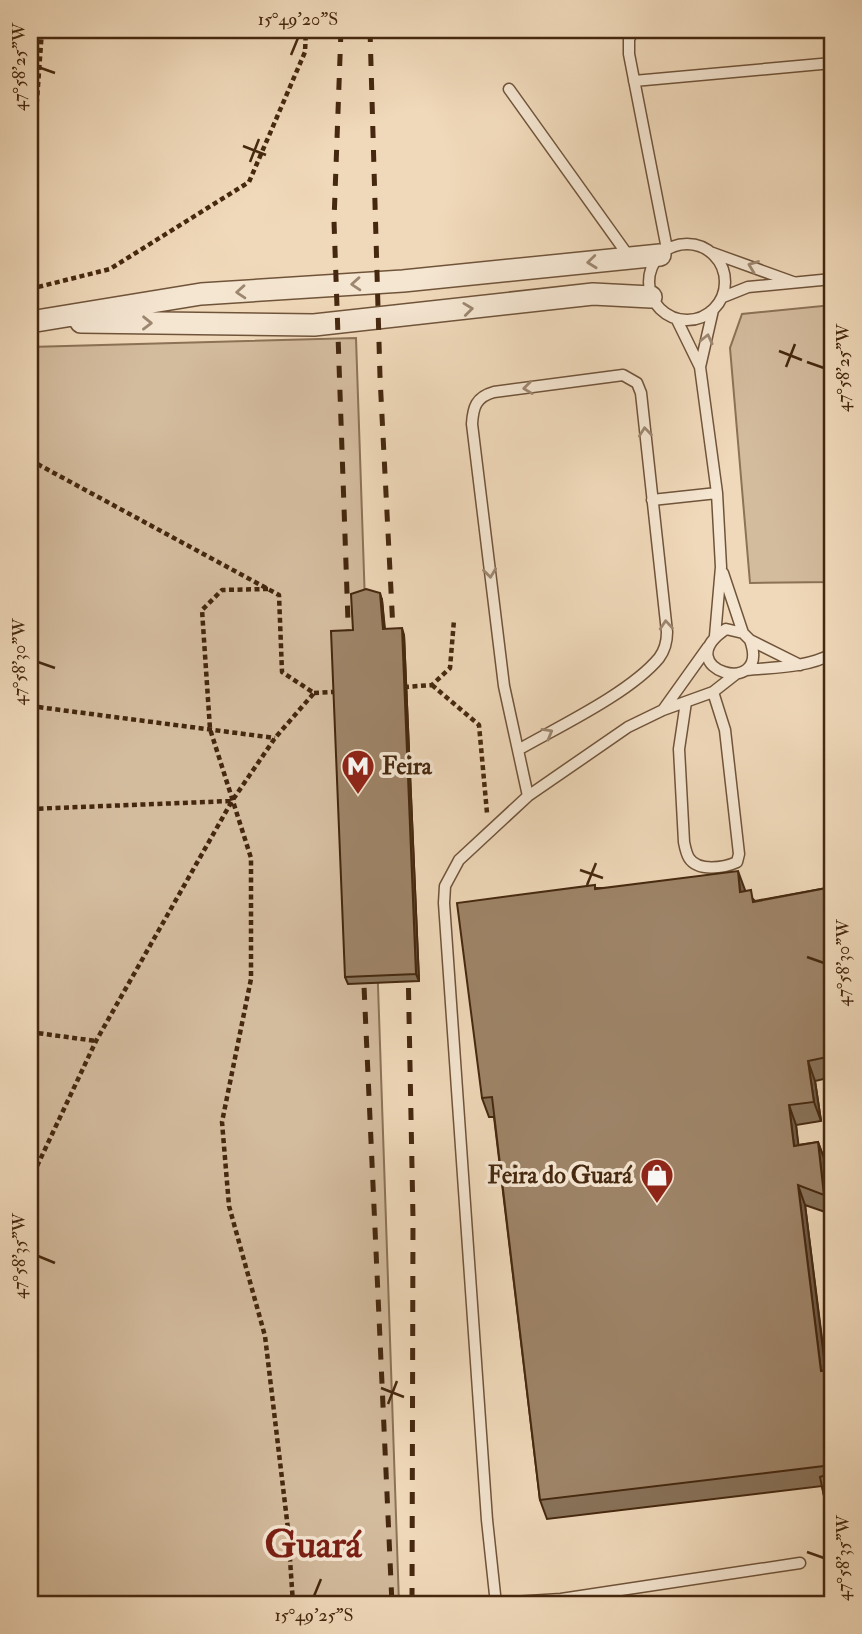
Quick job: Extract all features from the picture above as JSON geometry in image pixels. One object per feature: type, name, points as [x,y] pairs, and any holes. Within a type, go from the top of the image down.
[{"type":"street","points":[[30,322],[201,294],[403,281],[631,258],[664,252]]},
{"type":"street","points":[[30,322],[314,325],[593,294],[651,297]]},
{"type":"lane","points":[[634,30],[629,39],[629,54],[664,252]]},
{"type":"lane","points":[[634,81],[832,63]]},
{"type":"lane","points":[[509,89],[631,258]]},
{"type":"lane","points":[[796,282],[689,244],[664,252],[651,268],[648,282],[651,297],[661,312],[677,320],[694,321],[713,310],[723,297],[748,287],[832,279]]},
{"type":"lane","points":[[710,251],[720,264],[725,280],[723,297]]},
{"type":"lane","points":[[700,367],[713,310]]},
{"type":"lane","points":[[677,320],[700,367],[717,493],[721,567],[708,657],[713,667],[726,675],[800,665],[832,654]]},
{"type":"lane","points":[[518,750],[635,681],[664,650],[667,632],[640,393],[638,383],[622,375],[494,392],[485,394],[475,402],[472,424],[504,686],[527,796]]},
{"type":"lane","points":[[652,500],[717,493]]},
{"type":"lane","points":[[721,567],[754,650],[752,660],[741,672],[713,692],[663,710],[628,727],[527,796],[459,860],[445,886],[444,903],[486,1507],[496,1604],[561,1601],[800,1563]]},
{"type":"lane","points":[[663,710],[712,641],[726,629],[800,665]]},
{"type":"lane","points":[[686,702],[679,749],[684,842],[688,857],[694,863],[705,867],[729,866],[737,862],[739,854],[726,730],[713,692]]},
{"type":"path","points":[[30,197],[42,30]]},
{"type":"path","points":[[30,289],[110,269],[249,182],[305,52],[306,30]]},
{"type":"path","points":[[30,460],[279,595],[282,672],[313,693],[332,692]]},
{"type":"path","points":[[268,589],[222,590],[202,610],[210,729],[251,858],[251,979],[222,1122],[229,1206],[265,1336],[288,1529],[293,1604]]},
{"type":"path","points":[[404,687],[432,685],[450,668],[454,620]]},
{"type":"path","points":[[432,685],[479,724],[489,831]]},
{"type":"path","points":[[30,1181],[96,1041],[232,801],[275,738],[313,693]]},
{"type":"path","points":[[30,706],[275,738]]},
{"type":"path","points":[[30,809],[232,801]]},
{"type":"path","points":[[30,1032],[96,1041]]},
{"type":"shaded area","points":[[832,305],[832,582],[750,583],[730,348],[742,314]]},
{"type":"shaded area","points":[[356,338],[399,1604],[30,1604],[30,347]]},
{"type":"building","points":[[366,589],[380,593],[383,629],[402,628],[416,974],[345,977],[331,631],[353,630],[351,594]]},
{"type":"building","points":[[832,802],[832,839],[827,803]]},
{"type":"building","name":"Feira do Guará","points":[[738,871],[740,892],[751,890],[753,902],[832,887],[832,1056],[808,1061],[814,1102],[789,1105],[794,1146],[818,1142],[824,1195],[798,1185],[821,1371],[832,1369],[832,1396],[825,1397],[832,1465],[540,1500],[492,1097],[482,1098],[457,903],[595,885],[595,889]]},
{"type":"building","points":[[832,1473],[832,1534],[820,1477]]},
{"type":"railway","points":[[341,30],[334,221],[349,650]]},
{"type":"railway","points":[[370,30],[380,377],[394,649]]},
{"type":"railway","points":[[363,964],[392,1604]]},
{"type":"railway","points":[[408,964],[413,1218],[412,1604]]},
{"type":"place","name":"Feira","points":[[358,796]]},
{"type":"place","name":"Feira do Guará","points":[[657,1205]]},
{"type":"district","name":"Guará","points":[[313,1545]]}]
